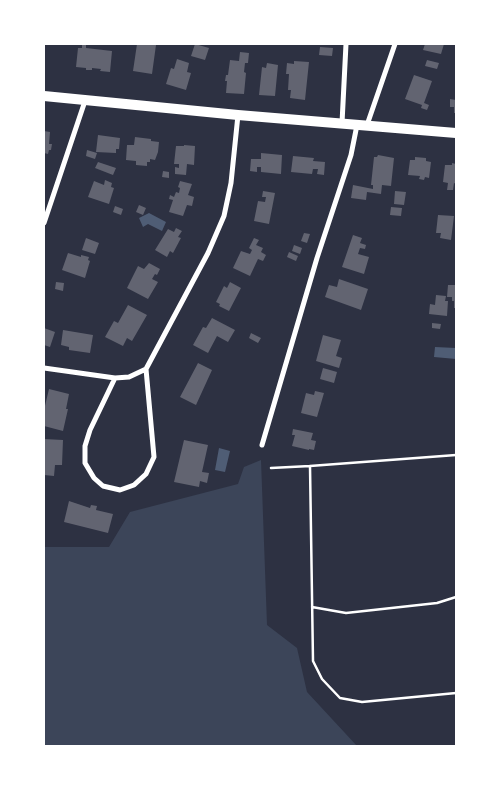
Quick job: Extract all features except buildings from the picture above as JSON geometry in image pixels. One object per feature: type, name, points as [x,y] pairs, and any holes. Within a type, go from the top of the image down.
[{"type":"main road","points":[[44,96],[238,115],[456,133]]},
{"type":"street","points":[[342,123],[346,44]]},
{"type":"street","points":[[262,445],[310,283],[351,155],[396,44]]},
{"type":"street","points":[[44,222],[86,100]]},
{"type":"street","points":[[115,378],[90,430],[85,446],[85,463],[94,478],[103,486],[120,490],[134,484],[146,474],[154,457],[146,369],[208,253],[224,216],[231,183],[238,115]]},
{"type":"street","points":[[44,368],[115,378],[129,376],[146,369]]},
{"type":"path","points":[[270,468],[456,455]]},
{"type":"path","points":[[310,466],[313,661],[322,679],[340,698],[362,702],[456,694]]},
{"type":"path","points":[[312,607],[346,613],[438,603],[456,597]]},
{"type":"shaded area","points":[[149,213],[166,222],[162,231],[148,224],[143,227],[139,218]]},
{"type":"shaded area","points":[[435,347],[456,348],[456,359],[434,357]]},
{"type":"shaded area","points":[[219,448],[230,451],[225,472],[215,470]]},
{"type":"shaded area","points":[[261,460],[267,625],[297,648],[307,692],[357,746],[44,746],[44,547],[109,547],[130,512],[238,484],[244,467]]}]
